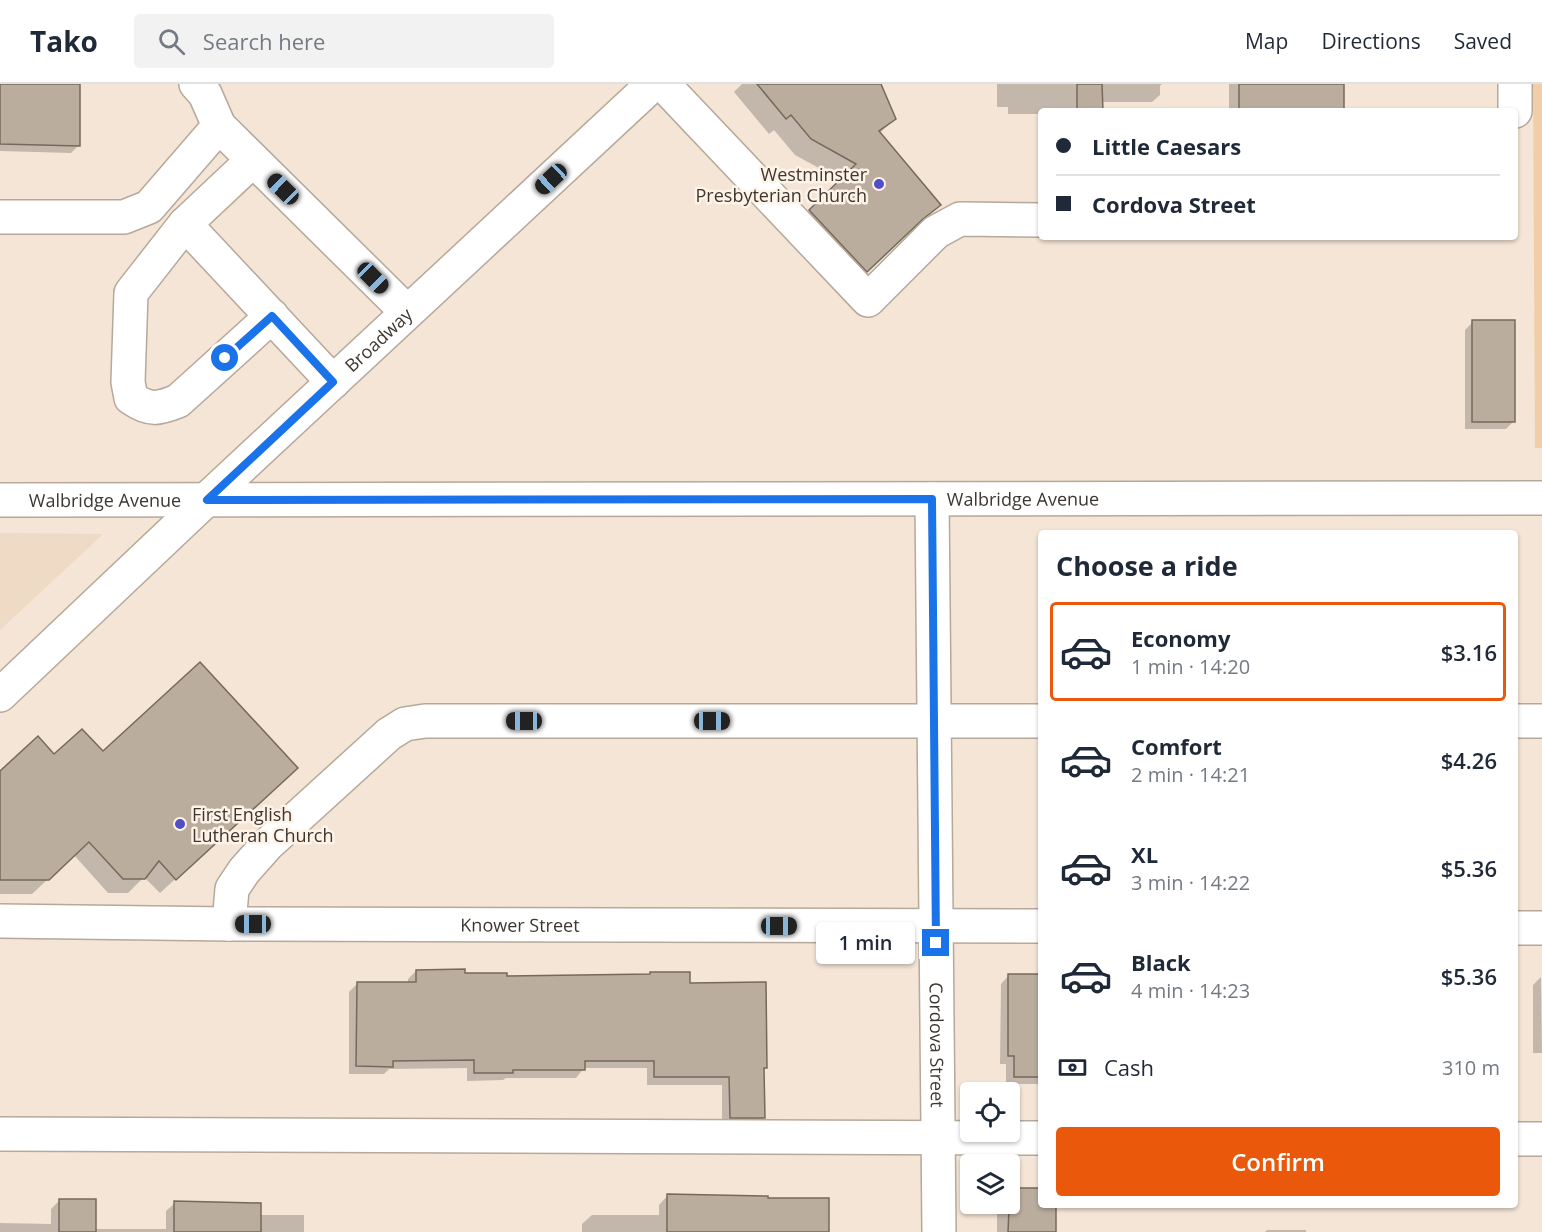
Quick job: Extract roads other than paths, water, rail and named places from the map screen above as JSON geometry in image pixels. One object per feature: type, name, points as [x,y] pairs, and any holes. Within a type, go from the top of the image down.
[{"type":"street","name":"Broadway","points":[[0,695],[653,84]]},
{"type":"street","points":[[663,84],[868,300],[936,232],[960,219],[1038,220]]},
{"type":"street","points":[[1515,84],[1515,108]]},
{"type":"street","points":[[205,87],[219,126],[407,312]]},
{"type":"street","points":[[0,217],[124,217],[149,207],[219,126]]},
{"type":"street","points":[[253,160],[185,224],[131,293],[128,382],[131,398],[142,406],[159,409],[178,401],[272,316]]},
{"type":"street","points":[[185,224],[333,382]]},
{"type":"street","name":"Walbridge Avenue","points":[[0,500],[1542,498]]},
{"type":"street","name":"Cordova Street","points":[[932,499],[939,1232]]},
{"type":"street","points":[[230,924],[232,889],[244,870],[389,734],[405,724],[425,721],[1038,721]]},
{"type":"street","points":[[1518,721],[1542,721]]},
{"type":"street","name":"Knower Street","points":[[0,921],[230,924],[1038,926]]},
{"type":"street","points":[[1518,928],[1542,928]]},
{"type":"street","points":[[0,1134],[1038,1138]]},
{"type":"street","points":[[1518,1139],[1542,1139]]},
{"type":"place","name":"Westminster Presbyterian Church","points":[[879,184]]},
{"type":"place","name":"First English Lutheran Church","points":[[180,824]]}]
